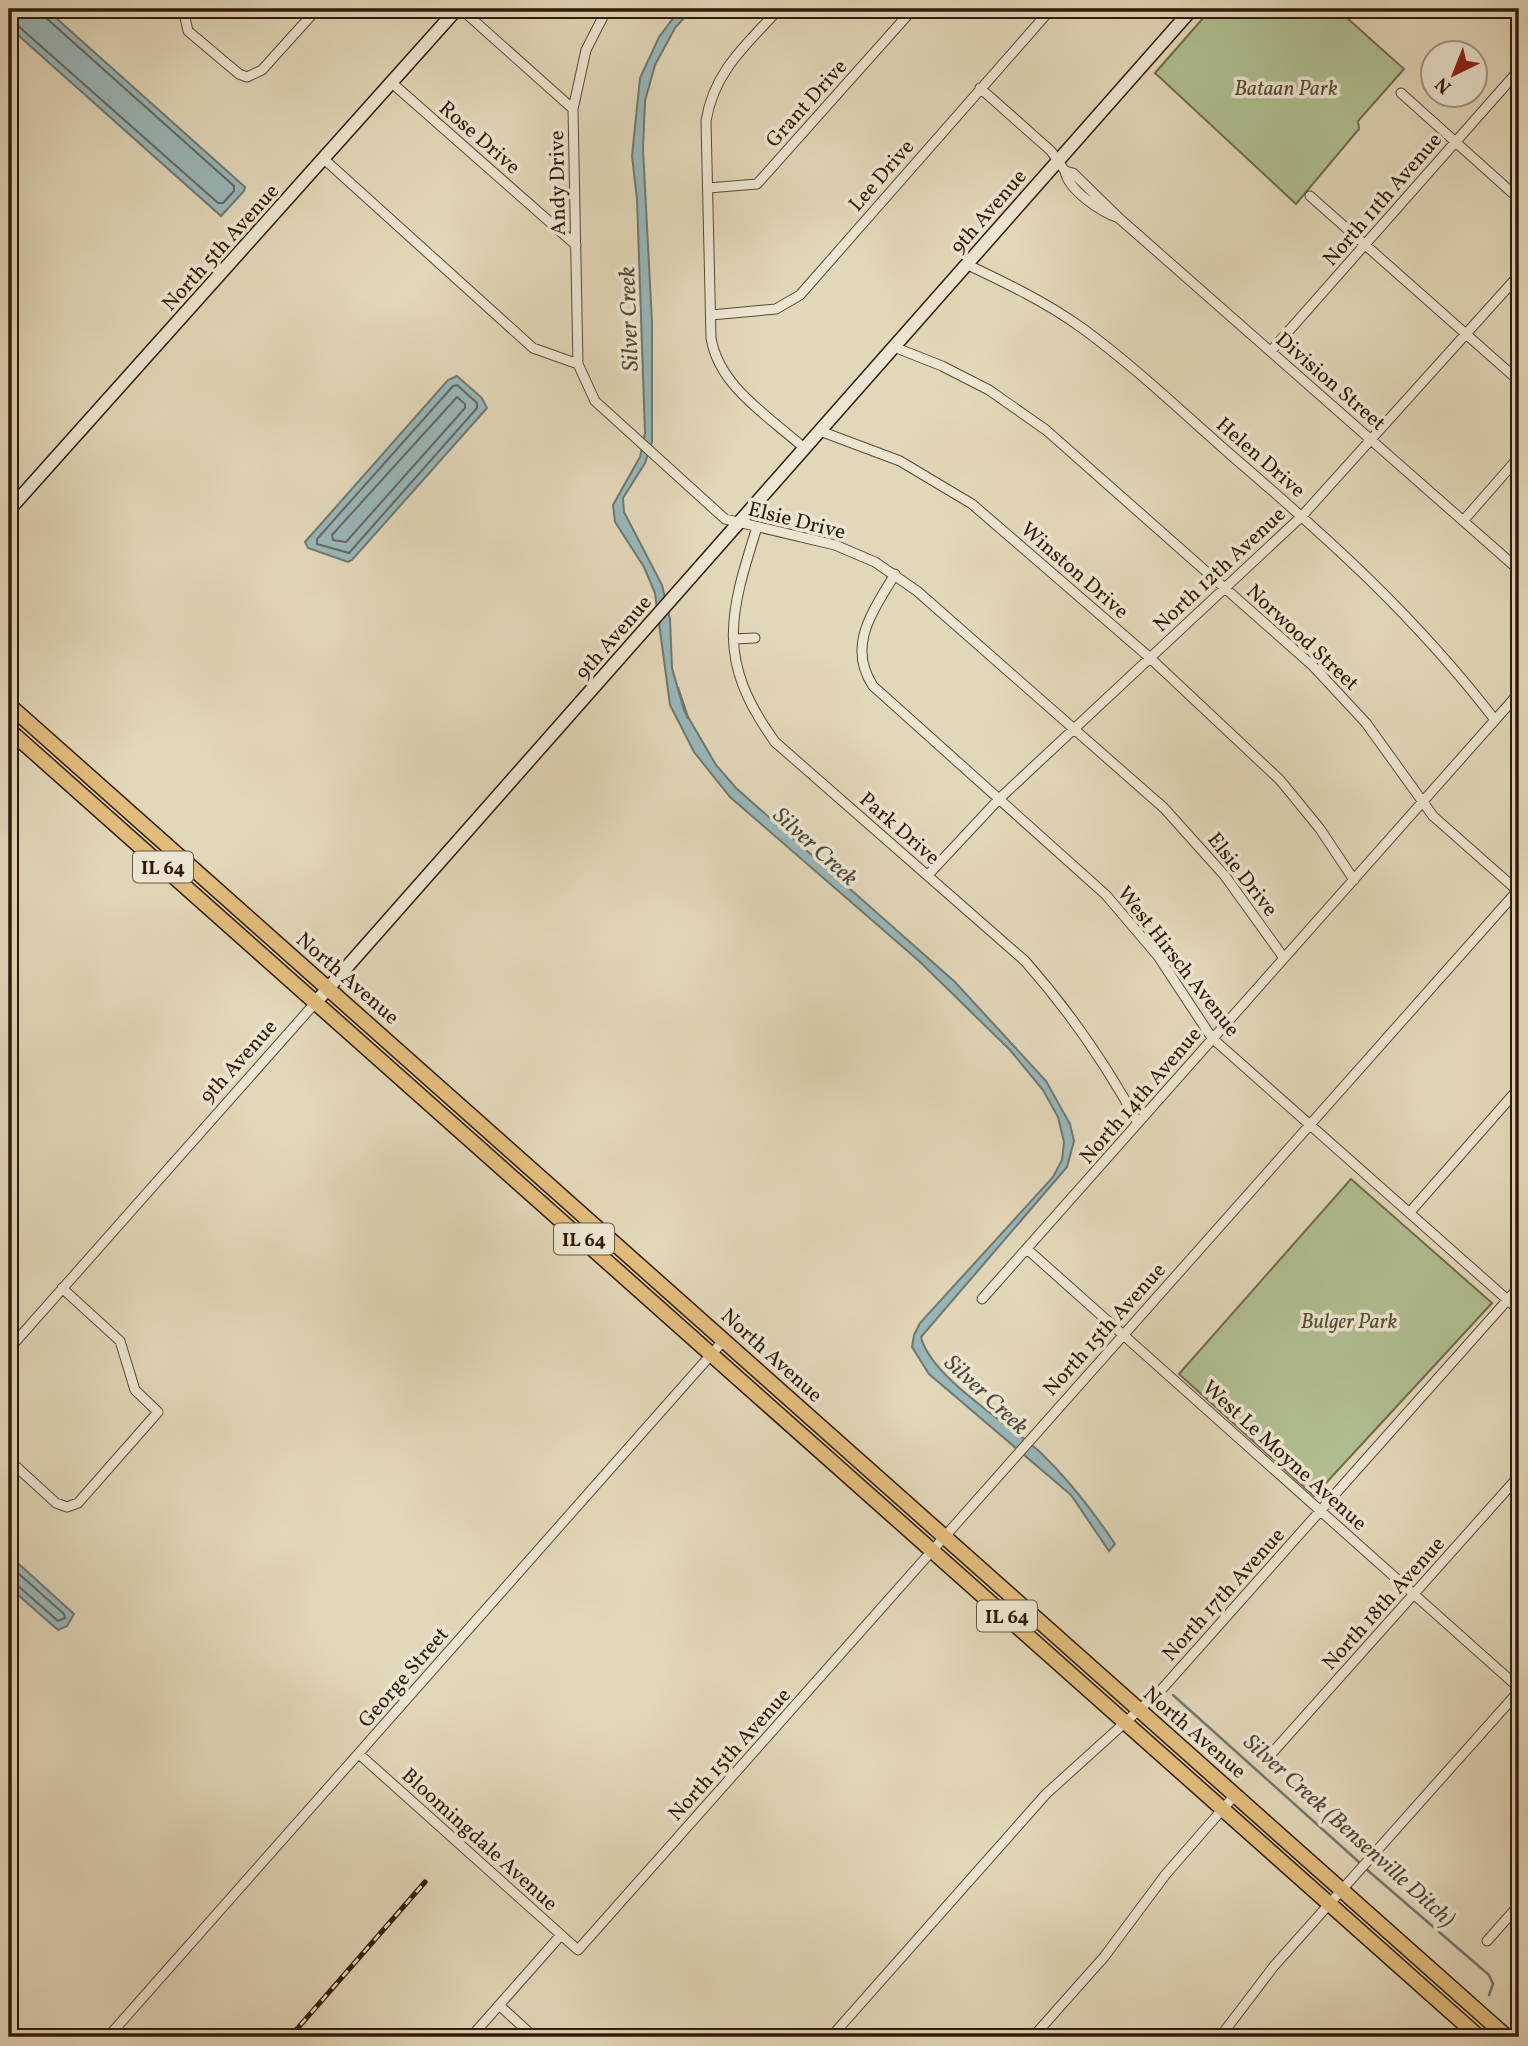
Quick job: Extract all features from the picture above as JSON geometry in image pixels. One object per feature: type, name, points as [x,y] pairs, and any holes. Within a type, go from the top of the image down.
[{"type":"main road","name":"North Avenue","points":[[9,705],[1507,2037]]},
{"type":"main road","name":"North Avenue","points":[[9,730],[1479,2037]]},
{"type":"street","points":[[183,9],[188,31],[239,74],[247,77],[255,75],[317,9]]},
{"type":"street","points":[[459,9],[573,109]]},
{"type":"street","name":"North 5th Avenue","points":[[9,510],[459,9]]},
{"type":"street","name":"Andy Drive","points":[[578,364],[573,109],[586,50],[607,9]]},
{"type":"street","points":[[779,9],[728,65],[713,89],[706,121],[711,315],[716,359],[727,379],[804,448]]},
{"type":"street","name":"Grant Drive","points":[[708,188],[757,184],[913,9]]},
{"type":"street","name":"Lee Drive","points":[[711,315],[776,309],[800,295],[1051,9]]},
{"type":"street","name":"9th Avenue","points":[[9,1349],[966,264],[1061,166],[1192,9]]},
{"type":"street","points":[[1509,9],[1519,18]]},
{"type":"street","name":"North 11th Avenue","points":[[1271,351],[1519,70]]},
{"type":"street","name":"Rose Drive","points":[[392,83],[576,245]]},
{"type":"street","name":"Division Street","points":[[980,88],[1051,151],[1061,166],[1073,173],[1120,219],[1519,570]]},
{"type":"street","points":[[1401,93],[1519,199]]},
{"type":"street","points":[[324,160],[533,348],[578,364]]},
{"type":"street","points":[[1310,196],[1519,381]]},
{"type":"street","name":"Helen Drive","points":[[966,264],[1025,292],[1081,327],[1301,516],[1401,608],[1495,720]]},
{"type":"street","name":"North 12th Avenue","points":[[928,875],[999,799],[1301,516],[1519,275]]},
{"type":"street","name":"Norwood Street","points":[[894,347],[942,366],[1016,407],[1225,588],[1338,691],[1384,745],[1433,816],[1519,891]]},
{"type":"street","name":"Elsie Drive","points":[[578,364],[595,401],[725,519],[835,545],[895,574],[1142,788],[1198,843],[1240,894],[1284,958]]},
{"type":"street","name":"Winston Drive","points":[[820,431],[900,461],[964,498],[1149,657],[1280,780],[1320,829],[1354,880]]},
{"type":"street","points":[[1463,521],[1519,457]]},
{"type":"street","name":"Park Drive","points":[[757,527],[737,589],[732,617],[735,666],[743,691],[775,742],[1025,961],[1061,1002],[1105,1062],[1138,1123]]},
{"type":"street","name":"West Hirsch Avenue","points":[[895,574],[862,637],[860,652],[866,674],[880,694],[1124,914],[1171,973],[1212,1038],[1519,1310]]},
{"type":"street","points":[[733,639],[755,638]]},
{"type":"street","name":"North 14th Avenue","points":[[982,1299],[1519,694]]},
{"type":"street","name":"North 15th Avenue","points":[[578,1950],[1519,891]]},
{"type":"street","points":[[1410,1212],[1519,1088]]},
{"type":"street","name":"West Le Moyne Avenue","points":[[1027,1249],[1519,1690]]},
{"type":"street","name":"North 17th Avenue","points":[[831,2037],[1045,1794],[1162,1689],[1519,1287]]},
{"type":"street","points":[[9,1460],[56,1503],[67,1507],[78,1503],[158,1412],[135,1390],[120,1341],[62,1289]]},
{"type":"street","name":"George Street","points":[[108,2037],[724,1340]]},
{"type":"street","name":"North 18th Avenue","points":[[1273,1752],[1519,1476]]},
{"type":"street","points":[[1220,2037],[1274,1966],[1519,1690]]},
{"type":"street","name":"Bloomingdale Avenue","points":[[359,1754],[578,1950]]},
{"type":"street","points":[[1033,2037],[1104,1957],[1167,1873],[1234,1795]]},
{"type":"street","points":[[1488,1941],[1519,1905]]},
{"type":"street","points":[[471,2037],[561,1935]]},
{"type":"street","points":[[499,2005],[534,2037]]},
{"type":"green space","name":"Bataan Park","points":[[1211,9],[1337,9],[1404,69],[1358,121],[1359,129],[1296,204],[1155,73]]},
{"type":"green space","name":"Bulger Park","points":[[1351,1179],[1492,1303],[1314,1496],[1179,1374]]},
{"type":"water","points":[[9,9],[46,9],[245,187],[244,191],[221,216],[9,27]]},
{"type":"water","points":[[680,9],[692,9],[675,28],[655,65],[645,101],[643,149],[652,323],[652,442],[645,463],[623,498],[624,512],[662,585],[670,619],[672,668],[684,710],[716,765],[736,788],[955,982],[1046,1081],[1070,1124],[1074,1141],[1067,1167],[921,1337],[928,1353],[955,1384],[1040,1452],[1071,1485],[1115,1544],[1109,1551],[1071,1495],[929,1374],[912,1347],[920,1323],[1053,1177],[1062,1160],[1064,1142],[1058,1117],[1043,1090],[1010,1050],[919,961],[730,797],[694,752],[670,705],[655,593],[644,567],[615,522],[613,505],[640,457],[645,433],[637,199],[632,156],[640,78],[659,37]]},
{"type":"water","points":[[457,376],[482,398],[487,408],[352,560],[348,562],[308,548],[305,542],[448,380]]},
{"type":"water","points":[[9,1555],[74,1614],[67,1626],[58,1630],[9,1587]]},
{"type":"waterway","name":"Silver Creek","points":[[678,688],[688,718]]},
{"type":"waterway","name":"Silver Creek (Bensenville Ditch)","points":[[1173,1695],[1360,1863]]},
{"type":"waterway","name":"Silver Creek (Bensenville Ditch)","points":[[1365,1868],[1489,1975],[1493,1984],[1489,1995]]},
{"type":"railway","points":[[290,2037],[425,1882]]}]
